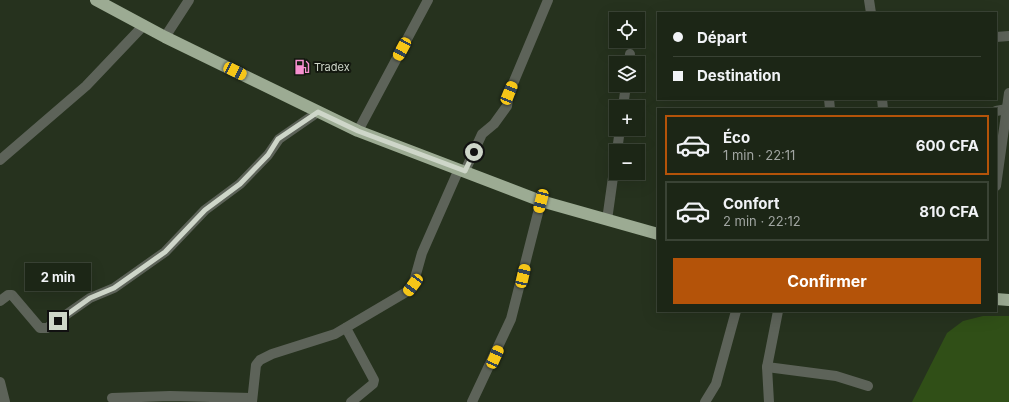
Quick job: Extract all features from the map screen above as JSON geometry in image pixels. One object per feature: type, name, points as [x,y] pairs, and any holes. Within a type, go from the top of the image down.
[{"type":"highway","points":[[96,0],[165,37],[358,131],[541,201],[657,234]]},
{"type":"highway","points":[[997,299],[1009,300]]},
{"type":"street","points":[[165,37],[189,0]]},
{"type":"street","points":[[358,131],[428,0]]},
{"type":"street","points":[[112,398],[170,396],[252,400],[256,365],[260,360],[272,354],[346,328],[400,297],[413,285],[422,253],[462,170],[482,134],[494,124],[506,106],[509,93],[548,0]]},
{"type":"street","points":[[869,0],[871,12]]},
{"type":"street","points":[[0,160],[86,86],[144,26]]},
{"type":"street","points":[[997,37],[1009,36]]},
{"type":"street","points":[[997,172],[1009,93]]},
{"type":"street","points":[[997,111],[1007,110]]},
{"type":"street","points":[[0,301],[8,295],[12,295],[40,328],[47,328],[90,298],[114,288],[165,252],[205,210],[240,184],[268,155],[278,139],[318,112]]},
{"type":"street","points":[[607,220],[613,180]]},
{"type":"street","points":[[472,402],[511,319],[541,201]]},
{"type":"street","points":[[705,402],[716,384],[736,312]]},
{"type":"street","points":[[769,402],[767,367],[778,312]]},
{"type":"street","points":[[346,328],[374,380],[373,384],[351,402]]},
{"type":"street","points":[[767,367],[836,376],[868,386]]},
{"type":"street","points":[[0,382],[3,397]]},
{"type":"green space","points":[[983,316],[1009,316],[1009,402],[912,402],[947,333],[963,321]]},
{"type":"place","name":"Tradex","points":[[302,67]]},
{"type":"route","points":[[58,321],[90,298],[114,288],[165,252],[205,210],[240,184],[268,155],[278,139],[318,112],[358,131],[465,171],[474,152]]}]
